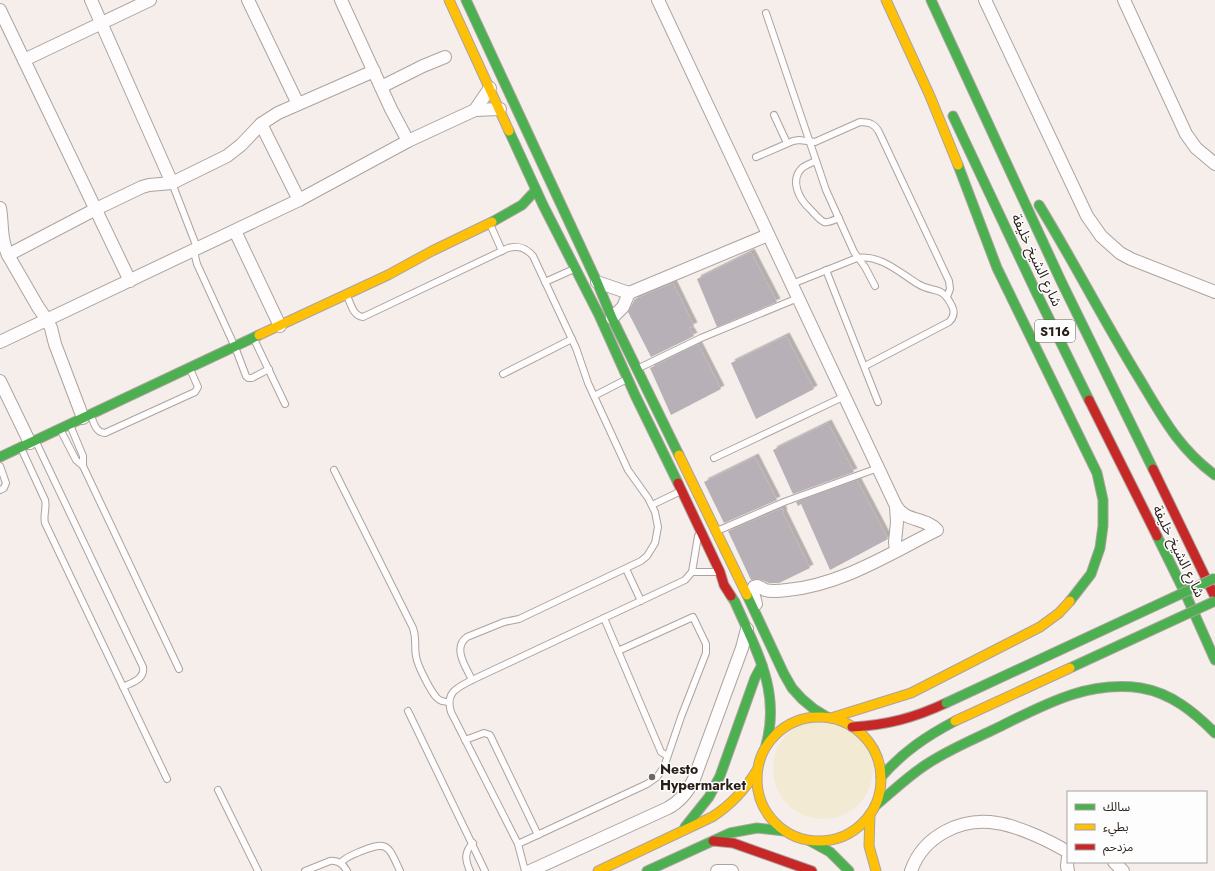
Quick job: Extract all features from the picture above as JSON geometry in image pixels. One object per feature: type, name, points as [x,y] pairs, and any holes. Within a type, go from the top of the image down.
[{"type":"main road","points":[[449,0],[543,205],[576,268],[682,490],[762,664],[767,677],[770,692],[771,717],[770,731],[766,745],[760,757],[757,770],[756,784],[759,798],[765,811],[784,831],[796,837],[810,841],[830,852],[849,871]]},
{"type":"main road","points":[[466,0],[597,282],[612,318],[638,368],[717,531],[774,656],[792,688],[814,709],[829,718],[868,708],[911,693],[1040,626],[1059,613],[1073,598],[1091,574],[1100,548],[1103,526],[1103,500],[1097,473],[997,268],[957,162],[930,96],[886,0]]},
{"type":"main road","name":"شارع الشيخ خليفة","points":[[931,0],[1061,281],[1215,597]]},
{"type":"main road","name":"شارع الشيخ خليفة","points":[[949,107],[1036,292],[1186,595],[1215,660]]},
{"type":"main road","points":[[1017,186],[1031,196],[1046,216],[1118,344],[1181,445],[1194,461],[1215,475]]},
{"type":"main road","points":[[0,457],[388,275],[522,205],[536,190]]},
{"type":"main road","points":[[522,205],[543,205]]},
{"type":"main road","points":[[585,287],[603,311],[612,318]]},
{"type":"main road","points":[[852,727],[880,726],[906,720],[946,703],[1215,578]]},
{"type":"main road","points":[[881,777],[914,745],[955,721],[1215,601]]},
{"type":"main road","points":[[681,832],[702,807],[720,776],[754,678],[762,664]]},
{"type":"main road","points":[[810,841],[824,841],[838,838],[850,833],[861,825],[873,810],[909,777],[946,753],[1058,699],[1092,688],[1128,686],[1152,690],[1164,694],[1188,708],[1205,721],[1215,733]]},
{"type":"main road","points":[[766,745],[775,734],[786,726],[806,718],[813,717],[829,718],[842,722],[852,727],[864,737],[873,749],[879,762],[881,777],[880,792],[873,810],[869,846],[876,871]]},
{"type":"main road","points":[[598,871],[712,817],[730,805],[745,789],[757,770]]},
{"type":"main road","points":[[647,871],[730,833],[748,829],[766,828],[784,831]]},
{"type":"main road","points":[[713,841],[733,843],[812,871]]},
{"type":"street","points":[[91,0],[172,183]]},
{"type":"street","points":[[24,60],[150,0]]},
{"type":"street","points":[[248,0],[298,104]]},
{"type":"street","points":[[341,0],[381,87],[408,141]]},
{"type":"street","points":[[658,0],[792,284],[843,397],[899,512],[916,521],[928,523],[937,530],[838,578],[810,586],[774,591],[766,590],[757,586],[754,587],[753,592],[758,608],[758,620]]},
{"type":"street","points":[[985,0],[1093,227],[1110,245],[1131,259],[1215,292]]},
{"type":"street","points":[[1124,0],[1186,134],[1199,152],[1215,164]]},
{"type":"street","points":[[0,10],[130,281]]},
{"type":"street","points":[[381,87],[445,57]]},
{"type":"street","points":[[8,255],[142,187],[172,183],[227,156],[241,145],[261,124],[278,113],[374,71]]},
{"type":"street","points":[[475,110],[490,88]]},
{"type":"street","points":[[0,342],[298,200],[408,141],[475,110],[500,109]]},
{"type":"street","points":[[261,124],[298,200]]},
{"type":"street","points":[[1186,134],[1189,147],[1196,157],[1206,165],[1215,168]]},
{"type":"street","points":[[0,208],[2,237],[8,255],[51,328],[55,344],[87,416]]},
{"type":"street","points":[[235,231],[280,326]]},
{"type":"street","points":[[597,282],[629,293],[768,235]]},
{"type":"street","points":[[612,318],[623,307],[629,293]]},
{"type":"street","points":[[0,381],[29,444]]},
{"type":"street","points":[[896,506],[896,551]]},
{"type":"street","points":[[530,871],[668,808],[687,793],[694,779],[742,648],[747,629]]},
{"type":"street","points":[[911,871],[922,850],[935,838],[954,828],[978,822],[993,822],[1007,825],[1051,843],[1067,851]]},
{"type":"street","points":[[1114,863],[1123,871]]},
{"type":"street","points":[[717,871],[732,871]]},
{"type":"lane","points":[[766,13],[826,190],[858,258],[865,267],[875,286]]},
{"type":"lane","points":[[774,115],[787,143]]},
{"type":"lane","points":[[756,157],[787,143],[799,140],[810,142],[820,140],[860,122],[869,123],[877,128],[949,281],[950,289],[947,297]]},
{"type":"lane","points":[[816,161],[803,168],[798,174],[798,194],[805,204],[821,220],[828,222],[839,218]]},
{"type":"lane","points":[[172,183],[196,249],[195,256],[197,264],[247,377],[252,378],[269,369]]},
{"type":"lane","points":[[490,223],[502,251]]},
{"type":"lane","points":[[346,295],[355,314],[363,317],[502,251],[519,247],[529,252],[533,256],[572,340],[594,396],[628,470],[652,505],[655,512],[658,527],[655,542],[647,556],[641,561],[519,619],[504,622],[463,640],[460,644],[460,654],[472,680]]},
{"type":"lane","points":[[792,284],[858,258],[868,257],[878,259],[919,285],[941,292],[947,297],[954,312],[954,316],[949,322],[865,366]]},
{"type":"lane","points":[[545,282],[576,268]]},
{"type":"lane","points":[[826,270],[878,402]]},
{"type":"lane","points":[[638,368],[701,338],[798,298]]},
{"type":"lane","points":[[254,338],[285,404]]},
{"type":"lane","points":[[503,374],[572,340]]},
{"type":"lane","points":[[87,416],[100,433],[105,433],[195,392],[198,387],[190,368]]},
{"type":"lane","points":[[594,396],[628,379]]},
{"type":"lane","points":[[714,458],[843,397]]},
{"type":"lane","points":[[70,424],[83,456],[83,466]]},
{"type":"lane","points":[[60,429],[76,460],[83,466],[179,668]]},
{"type":"lane","points":[[29,444],[143,667],[143,675],[124,687]]},
{"type":"lane","points":[[29,444],[45,500],[45,523],[167,778]]},
{"type":"lane","points":[[0,466],[6,483],[4,488],[0,490]]},
{"type":"lane","points":[[717,531],[784,502],[878,468]]},
{"type":"lane","points":[[334,470],[413,628],[416,639],[416,656],[419,666],[437,698],[444,702],[449,702]]},
{"type":"lane","points":[[652,505],[682,490]]},
{"type":"lane","points":[[525,871],[518,844],[451,712],[449,702],[452,693],[455,689],[472,680],[685,580],[692,572],[699,529]]},
{"type":"lane","points":[[626,569],[641,601]]},
{"type":"lane","points":[[692,572],[720,572]]},
{"type":"lane","points":[[518,844],[647,784],[661,772],[705,656],[706,644],[693,617],[618,651]]},
{"type":"lane","points":[[604,618],[661,752],[667,756]]},
{"type":"lane","points":[[408,711],[473,843],[485,871]]},
{"type":"lane","points":[[465,740],[484,733],[490,735],[538,835]]},
{"type":"lane","points":[[218,790],[258,871]]},
{"type":"lane","points":[[470,871],[466,856],[467,851],[473,843]]},
{"type":"lane","points":[[341,863],[347,858],[373,846],[381,845],[391,852],[400,871]]},
{"type":"lane","points":[[305,871],[330,861],[337,861],[341,863],[347,871]]},
{"type":"sand","points":[[823,719],[842,723],[858,734],[869,750],[873,769],[869,788],[858,804],[842,815],[823,819],[804,815],[788,804],[777,788],[773,769],[777,750],[788,734],[804,723]]},
{"type":"building","points":[[751,252],[777,302],[717,327],[697,279]]},
{"type":"building","points":[[673,283],[694,326],[689,328],[694,336],[651,357],[628,312],[635,299]]},
{"type":"building","points":[[786,336],[814,389],[756,419],[731,363]]},
{"type":"building","points":[[698,344],[721,389],[671,415],[650,368]]},
{"type":"building","points":[[828,423],[854,472],[793,494],[773,450]]},
{"type":"building","points":[[755,457],[777,500],[724,523],[704,482]]},
{"type":"building","points":[[857,480],[888,539],[830,570],[801,504],[798,506],[796,502]]},
{"type":"building","points":[[782,508],[783,513],[810,568],[779,583],[769,583],[759,579],[751,580],[728,531]]},
{"type":"traffic: fast","points":[[466,0],[597,282],[612,318],[679,455]]},
{"type":"traffic: fast","points":[[931,0],[1061,281],[1153,469]]},
{"type":"traffic: fast","points":[[953,116],[1089,400]]},
{"type":"traffic: fast","points":[[509,131],[543,205],[599,315],[635,395],[678,483]]},
{"type":"traffic: fast","points":[[958,165],[997,268],[1097,473],[1103,500],[1103,526],[1100,548],[1091,574],[1070,601]]},
{"type":"traffic: fast","points":[[492,222],[522,205],[536,190]]},
{"type":"traffic: fast","points":[[1039,205],[1126,357],[1163,418],[1191,454],[1215,475]]},
{"type":"traffic: fast","points":[[0,457],[259,335]]},
{"type":"traffic: fast","points":[[1157,536],[1186,595],[1215,660]]},
{"type":"traffic: fast","points":[[946,703],[1215,578]]},
{"type":"traffic: fast","points":[[747,595],[792,688],[814,709],[827,717]]},
{"type":"traffic: fast","points":[[731,596],[751,637],[764,671],[770,707],[770,725],[766,745]]},
{"type":"traffic: fast","points":[[1070,668],[1215,601]]},
{"type":"traffic: fast","points":[[685,827],[709,797],[720,776],[755,678],[762,665]]},
{"type":"traffic: fast","points":[[875,806],[913,774],[943,754],[1047,704],[1083,691],[1121,687],[1141,688],[1162,694],[1181,704],[1215,733]]},
{"type":"traffic: fast","points":[[881,777],[889,768],[915,746],[955,721]]},
{"type":"traffic: fast","points":[[647,871],[730,833],[757,828],[784,831]]},
{"type":"traffic: fast","points":[[810,841],[830,852],[849,871]]},
{"type":"traffic: slow","points":[[449,0],[509,131]]},
{"type":"traffic: slow","points":[[886,0],[930,96],[958,165]]},
{"type":"traffic: slow","points":[[259,335],[388,275],[432,251],[492,222]]},
{"type":"traffic: slow","points":[[679,455],[747,595]]},
{"type":"traffic: slow","points":[[831,718],[911,693],[1040,627],[1059,613],[1070,601]]},
{"type":"traffic: slow","points":[[955,721],[1070,668]]},
{"type":"traffic: slow","points":[[819,717],[831,718],[843,722],[853,727],[863,735],[871,745],[876,755],[880,767],[881,779],[880,791],[876,803],[871,813],[863,823],[853,831],[843,836],[831,840],[819,841],[807,840],[795,836],[785,831],[775,823],[767,813],[762,803],[758,791],[757,779],[758,767],[762,755],[767,745],[775,735],[785,727],[795,722],[807,718],[819,717]]},
{"type":"traffic: slow","points":[[598,871],[712,817],[737,796],[748,784],[757,770]]},
{"type":"traffic: slow","points":[[870,814],[869,846],[876,871]]},
{"type":"traffic: jam","points":[[1089,400],[1157,536]]},
{"type":"traffic: jam","points":[[1153,469],[1215,597]]},
{"type":"traffic: jam","points":[[678,483],[720,572],[724,585],[731,596]]},
{"type":"traffic: jam","points":[[852,727],[877,725],[900,720],[923,713],[946,703]]},
{"type":"traffic: jam","points":[[713,841],[733,843],[812,871]]},
{"type":"place","name":"Nesto Hypermarket","points":[[652,777]]}]
